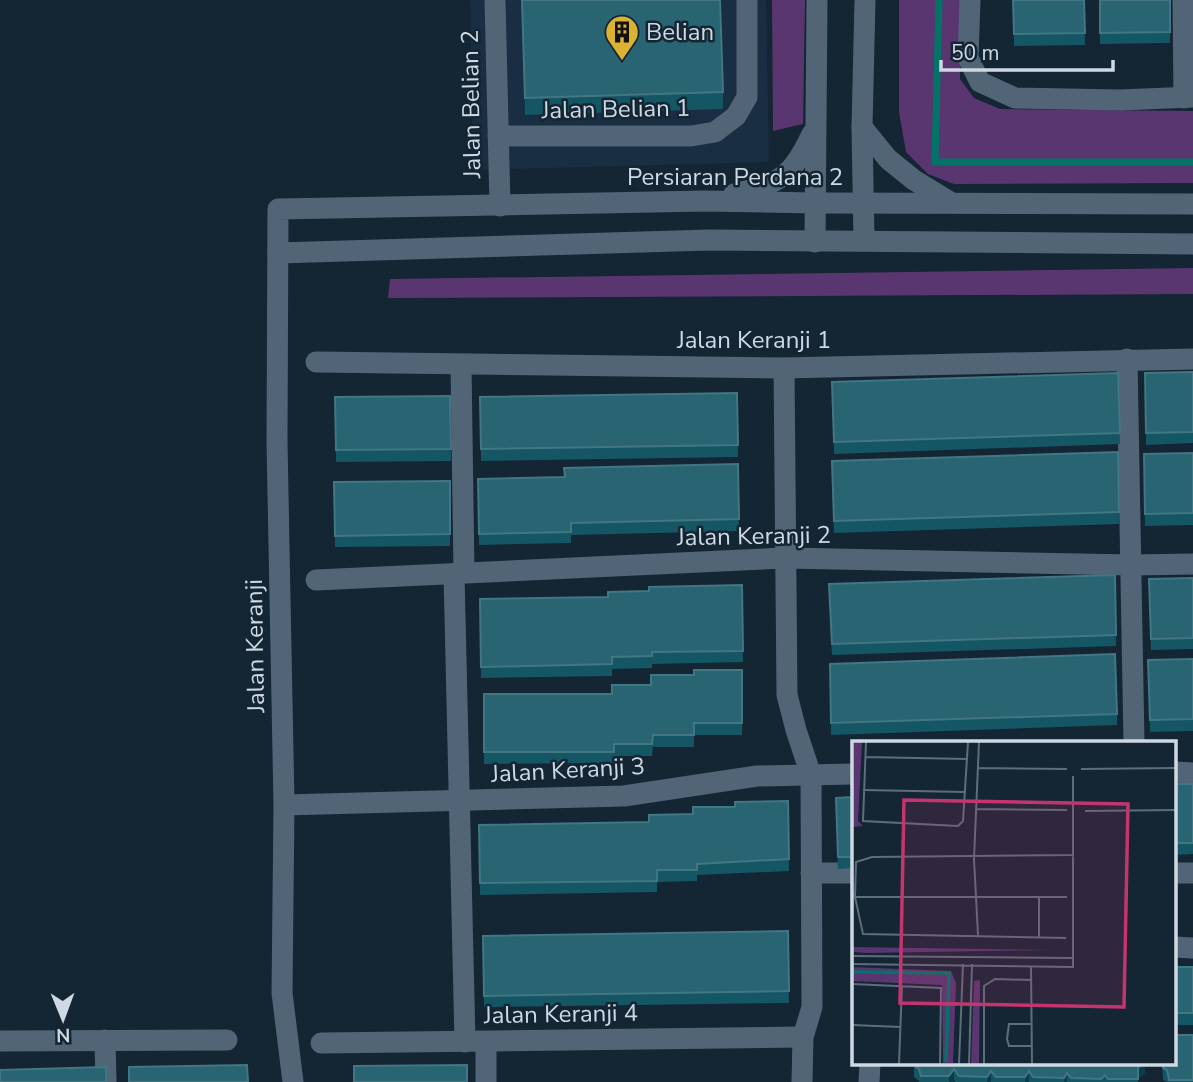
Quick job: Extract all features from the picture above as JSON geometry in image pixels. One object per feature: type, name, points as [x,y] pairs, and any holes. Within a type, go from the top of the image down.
[{"type":"street","name":"Jalan Belian 2","points":[[495,0],[500,206]]},
{"type":"street","name":"Jalan Belian 1","points":[[498,136],[691,136],[715,132],[736,116],[747,97],[747,0]]},
{"type":"street","points":[[815,242],[817,0]]},
{"type":"street","points":[[864,242],[862,127],[865,0]]},
{"type":"street","points":[[970,0],[968,58],[980,82],[1015,98],[1120,100],[1189,97],[1184,0]]},
{"type":"street","points":[[705,201],[769,186],[798,163],[815,127]]},
{"type":"street","points":[[862,127],[888,159],[950,203]]},
{"type":"street","name":"Persiaran Perdana 2","points":[[278,209],[705,201],[814,204],[1193,204]]},
{"type":"street","name":"Jalan Keranji","points":[[278,209],[277,442],[284,805],[282,993],[293,1082]]},
{"type":"street","points":[[278,253],[709,240],[1193,244]]},
{"type":"street","points":[[1127,359],[1134,741]]},
{"type":"street","name":"Jalan Keranji 1","points":[[316,362],[783,368],[1193,359]]},
{"type":"street","points":[[461,365],[459,802],[475,1042],[486,1082]]},
{"type":"street","points":[[783,368],[787,695],[811,775],[812,1007],[803,1037],[802,1082]]},
{"type":"street","name":"Jalan Keranji 2","points":[[316,580],[785,558],[1193,564]]},
{"type":"street","name":"Jalan Keranji 3","points":[[284,805],[624,796],[757,776],[852,774]]},
{"type":"street","points":[[811,873],[852,873]]},
{"type":"street","name":"Jalan Keranji 4","points":[[321,1043],[803,1037]]},
{"type":"street","points":[[105,1040],[106,1082]]},
{"type":"street","points":[[0,1041],[227,1040]]},
{"type":"street","points":[[869,1082],[870,1064]]},
{"type":"shaded area","name":"Belian","points":[[470,0],[766,0],[769,162],[473,170]]},
{"type":"shaded area","points":[[772,0],[805,0],[803,124],[773,131]]},
{"type":"shaded area","points":[[899,0],[960,0],[960,79],[974,98],[1000,109],[1193,111],[1193,183],[954,184],[928,174],[906,152],[899,112]]},
{"type":"shaded area","points":[[1193,268],[1193,294],[388,298],[390,279]]},
{"type":"building","name":"Belian","points":[[522,0],[720,0],[723,92],[525,98]]},
{"type":"building","points":[[1013,0],[1084,0],[1085,33],[1014,34]]},
{"type":"building","points":[[1100,0],[1170,0],[1170,32],[1100,33]]},
{"type":"building","points":[[1193,372],[1193,432],[1146,433],[1145,373]]},
{"type":"building","points":[[1118,373],[1120,433],[834,442],[832,382]]},
{"type":"building","points":[[737,393],[738,445],[481,449],[480,397]]},
{"type":"building","points":[[450,396],[451,449],[336,450],[335,397]]},
{"type":"building","points":[[1118,452],[1119,512],[834,521],[832,461]]},
{"type":"building","points":[[1193,453],[1193,513],[1145,514],[1144,454]]},
{"type":"building","points":[[738,464],[739,519],[571,523],[571,532],[479,534],[478,479],[565,477],[564,468]]},
{"type":"building","points":[[450,481],[450,534],[335,536],[334,482]]},
{"type":"building","points":[[1115,575],[1116,635],[832,644],[829,584]]},
{"type":"building","points":[[1193,578],[1193,638],[1151,639],[1149,579]]},
{"type":"building","points":[[742,585],[743,651],[652,652],[652,656],[612,657],[612,664],[481,667],[480,599],[608,597],[608,592],[649,591],[649,587]]},
{"type":"building","points":[[1115,654],[1117,714],[831,723],[830,664]]},
{"type":"building","points":[[1193,659],[1193,719],[1150,720],[1148,660]]},
{"type":"building","points":[[694,670],[742,670],[742,723],[694,723],[694,735],[653,735],[652,744],[614,744],[614,752],[484,752],[484,694],[612,694],[612,685],[651,685],[651,675],[694,675]]},
{"type":"building","points":[[1176,784],[1193,784],[1193,843],[1176,843]]},
{"type":"building","points":[[852,797],[852,857],[838,857],[836,798]]},
{"type":"building","points":[[788,801],[789,859],[697,864],[697,870],[657,870],[657,881],[480,883],[479,825],[649,822],[649,815],[693,814],[693,807],[735,807],[735,802]]},
{"type":"building","points":[[788,931],[789,991],[484,996],[483,936]]},
{"type":"building","points":[[1176,967],[1193,967],[1193,1013],[1176,1013]]},
{"type":"building","points":[[1176,1035],[1193,1035],[1193,1080],[1169,1080],[1167,1070],[1163,1068],[1163,1064],[1176,1064]]},
{"type":"building","points":[[1142,1064],[1138,1068],[1138,1079],[1108,1079],[1105,1075],[1101,1079],[1071,1078],[1067,1073],[1064,1078],[1033,1077],[1029,1071],[1025,1077],[996,1077],[991,1071],[987,1077],[959,1076],[954,1069],[949,1076],[921,1076],[914,1065]]},
{"type":"building","points":[[247,1065],[248,1082],[129,1082],[129,1067]]},
{"type":"building","points":[[467,1065],[467,1082],[354,1082],[354,1066]]},
{"type":"building","points":[[106,1067],[106,1082],[0,1082],[0,1070]]},
{"type":"waterway","points":[[939,0],[935,162],[1193,162]]},
{"type":"place","name":"Belian","points":[[622,62]]}]
